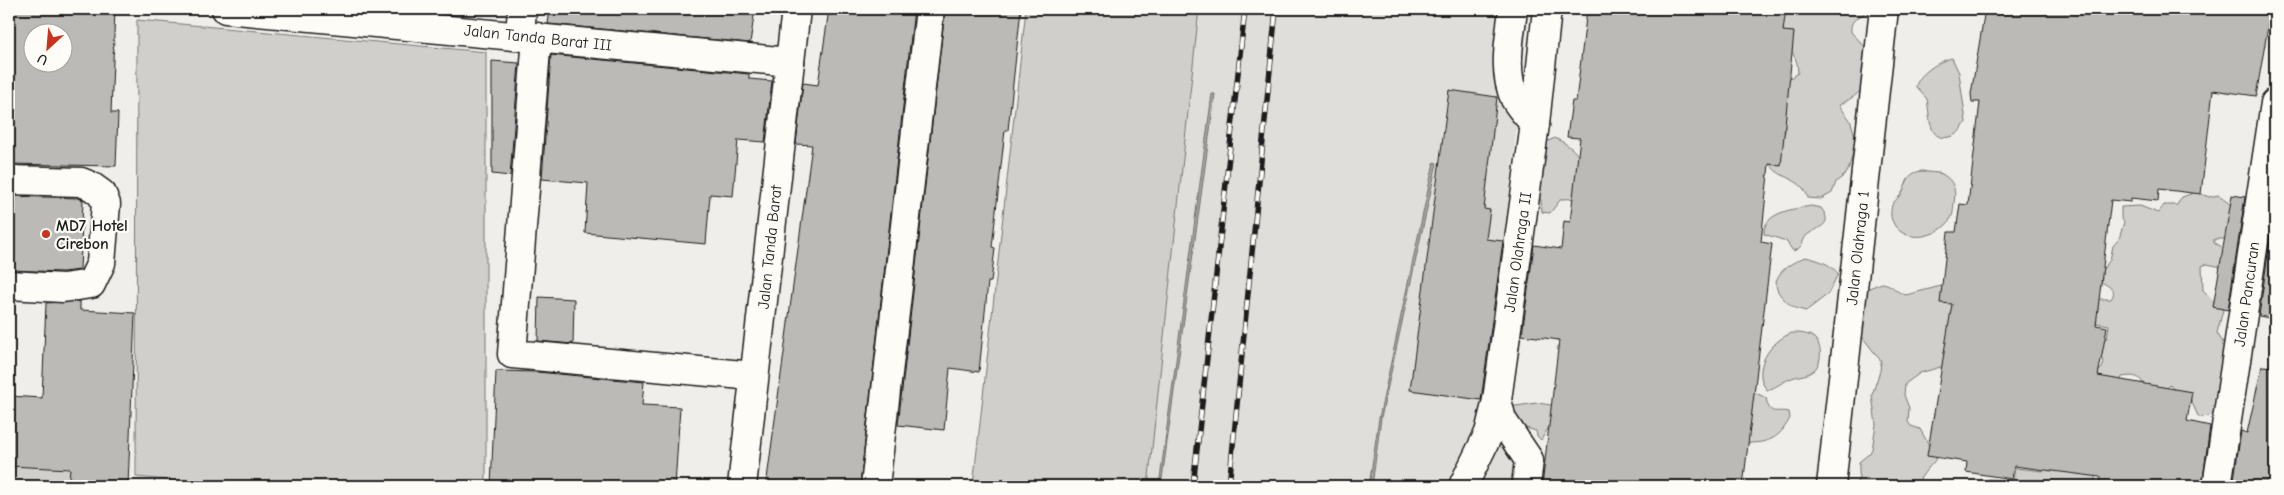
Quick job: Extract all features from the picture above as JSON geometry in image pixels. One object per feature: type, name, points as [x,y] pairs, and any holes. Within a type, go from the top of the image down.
[{"type":"street","name":"Jalan Tanda Barat III","points":[[226,9],[373,15],[528,36],[790,62]]},
{"type":"street","points":[[522,9],[528,36],[512,354],[754,376]]},
{"type":"street","name":"Jalan Tanda Barat","points":[[742,486],[796,9]]},
{"type":"street","points":[[875,486],[930,9]]},
{"type":"street","points":[[1513,9],[1508,64],[1510,81],[1515,99],[1534,124]]},
{"type":"street","name":"Jalan Olahraga II","points":[[1526,486],[1529,460],[1502,420],[1498,400],[1547,9]]},
{"type":"street","name":"Jalan Olahraga 1","points":[[1831,486],[1884,9]]},
{"type":"street","name":"Jalan Pancuran","points":[[2217,486],[2275,103]]},
{"type":"street","points":[[9,180],[82,182],[102,194],[106,204],[101,264],[91,284],[63,288],[9,285]]},
{"type":"street","points":[[1464,486],[1489,433],[1498,400]]},
{"type":"shaded area","points":[[1026,9],[1199,9],[1148,486],[973,486]]},
{"type":"shaded area","points":[[1033,9],[1529,9],[1488,400],[1517,469],[1514,486],[982,486]]},
{"type":"shaded area","points":[[1780,9],[1864,9],[1864,14],[1858,17],[1851,25],[1851,32],[1868,50],[1866,78],[1857,94],[1839,105],[1850,120],[1855,144],[1846,174],[1836,182],[1832,193],[1821,199],[1808,198],[1802,187],[1771,166],[1770,160],[1785,132],[1782,83],[1798,73],[1795,58],[1782,33],[1777,12]]},
{"type":"shaded area","points":[[137,20],[486,52],[486,486],[232,486],[136,477]]},
{"type":"shaded area","points":[[1952,58],[1959,73],[1966,122],[1955,135],[1942,137],[1933,131],[1929,118],[1927,99],[1916,87],[1917,82],[1925,73],[1941,62]]},
{"type":"shaded area","points":[[1212,94],[1215,94],[1161,486],[1159,486]]},
{"type":"shaded area","points":[[1555,138],[1573,149],[1578,155],[1585,178],[1586,198],[1561,199],[1550,213],[1542,212],[1541,200],[1536,196],[1544,143]]},
{"type":"shaded area","points":[[1434,162],[1437,163],[1381,418],[1372,486],[1369,486],[1379,418]]},
{"type":"shaded area","points":[[1923,171],[1942,174],[1952,183],[1955,194],[1953,212],[1946,225],[1939,230],[1921,236],[1912,236],[1897,228],[1891,218],[1891,209],[1903,192],[1910,176]]},
{"type":"shaded area","points":[[2196,192],[2209,197],[2218,195],[2244,215],[2243,237],[2238,239],[2214,239],[2214,243],[2231,252],[2222,267],[2207,264],[2202,266],[2203,290],[2223,310],[2217,333],[2224,344],[2215,411],[2207,416],[2198,416],[2190,398],[2177,393],[2170,385],[2167,388],[2143,384],[2134,376],[2122,377],[2098,455],[2094,486],[1986,486],[1988,479],[2013,482],[2015,468],[2043,471],[2045,457],[2101,389],[2097,373],[2102,368],[2104,362],[2092,346],[2094,343],[2107,338],[2109,325],[2091,322],[2097,299],[2111,299],[2113,295],[2112,290],[2098,279],[2099,274],[2110,260],[2113,246],[2119,239],[2124,222],[2121,218],[2121,207],[2140,206],[2158,213],[2164,205],[2177,205],[2182,197]]},
{"type":"shaded area","points":[[1811,206],[1821,208],[1826,219],[1820,228],[1807,235],[1798,249],[1793,251],[1786,241],[1764,234],[1765,227],[1774,216],[1788,210]]},
{"type":"shaded area","points":[[1805,257],[1828,265],[1838,274],[1828,294],[1806,311],[1788,303],[1778,291],[1776,285],[1780,273]]},
{"type":"shaded area","points":[[1882,283],[1906,295],[1945,285],[1958,290],[1944,366],[1920,373],[1905,384],[1904,395],[1909,408],[1908,422],[1911,426],[1920,429],[1929,445],[1940,453],[1921,477],[1917,486],[1856,486],[1859,476],[1859,462],[1872,449],[1876,425],[1872,395],[1880,371],[1881,361],[1860,334],[1866,292],[1869,288]]},
{"type":"shaded area","points":[[1792,333],[1806,334],[1812,336],[1817,341],[1820,350],[1819,363],[1809,373],[1789,379],[1767,390],[1762,382],[1761,374],[1765,357],[1777,342]]},
{"type":"shaded area","points":[[1739,392],[1756,393],[1766,398],[1771,410],[1789,412],[1790,418],[1778,435],[1762,442],[1748,443],[1549,427],[1541,440],[1537,436],[1536,431],[1522,427],[1509,407],[1537,403],[1617,414]]},
{"type":"shaded area","points":[[9,455],[11,457],[58,456],[77,474],[78,485],[9,486]]},
{"type":"building","points":[[9,9],[115,9],[111,113],[118,113],[116,166],[9,164]]},
{"type":"building","points":[[550,9],[755,9],[750,43],[548,24]]},
{"type":"building","points":[[829,9],[914,9],[860,486],[766,486],[812,145],[796,144],[803,83],[818,85]]},
{"type":"building","points":[[945,9],[1021,9],[1008,130],[1005,130],[992,247],[995,248],[991,282],[988,282],[979,372],[950,368],[944,430],[898,425]]},
{"type":"building","points":[[1587,9],[1786,9],[1783,31],[1794,32],[1781,166],[1769,164],[1761,242],[1772,244],[1743,486],[1542,486],[1559,340],[1522,335],[1534,245],[1561,249],[1564,221],[1570,222],[1580,138],[1567,137],[1572,101],[1576,101]]},
{"type":"building","points":[[1985,9],[2271,9],[2256,96],[2213,90],[2201,194],[2159,189],[2158,201],[2131,198],[2131,202],[2111,200],[2096,325],[2107,327],[2098,376],[2192,392],[2187,421],[2210,426],[2202,486],[2099,486],[2100,477],[2014,466],[2012,479],[1966,472],[1967,462],[1927,456],[1952,304],[1940,303],[1948,232],[1956,232],[1960,204],[1968,205],[1980,102],[1972,102],[1971,94]]},
{"type":"building","points":[[551,55],[749,74],[749,79],[772,81],[765,142],[738,140],[733,196],[710,194],[706,244],[585,233],[588,183],[542,179]]},
{"type":"building","points":[[492,61],[519,63],[510,176],[492,174]]},
{"type":"building","points":[[1449,90],[1497,97],[1484,209],[1490,210],[1486,239],[1503,241],[1481,400],[1410,390]]},
{"type":"building","points":[[2232,195],[2245,197],[2228,310],[2213,307]]},
{"type":"building","name":"MD7 Hotel Cirebon","points":[[9,196],[78,198],[83,200],[80,270],[62,272],[9,270]]},
{"type":"building","points":[[2275,206],[2275,319],[2259,316]]},
{"type":"building","points":[[539,297],[574,299],[573,344],[538,341]]},
{"type":"building","points":[[80,301],[80,310],[135,313],[128,486],[68,486],[70,469],[9,466],[9,396],[42,398],[46,303]]},
{"type":"building","points":[[2262,366],[2275,367],[2275,486],[2233,486],[2241,431],[2247,433]]},
{"type":"building","points":[[496,371],[537,372],[644,382],[642,405],[680,407],[675,486],[491,486]]},
{"type":"railway","points":[[1193,486],[1245,9]]},
{"type":"railway","points":[[1229,486],[1276,9]]},
{"type":"place","name":"MD7 Hotel Cirebon","points":[[46,234]]}]
